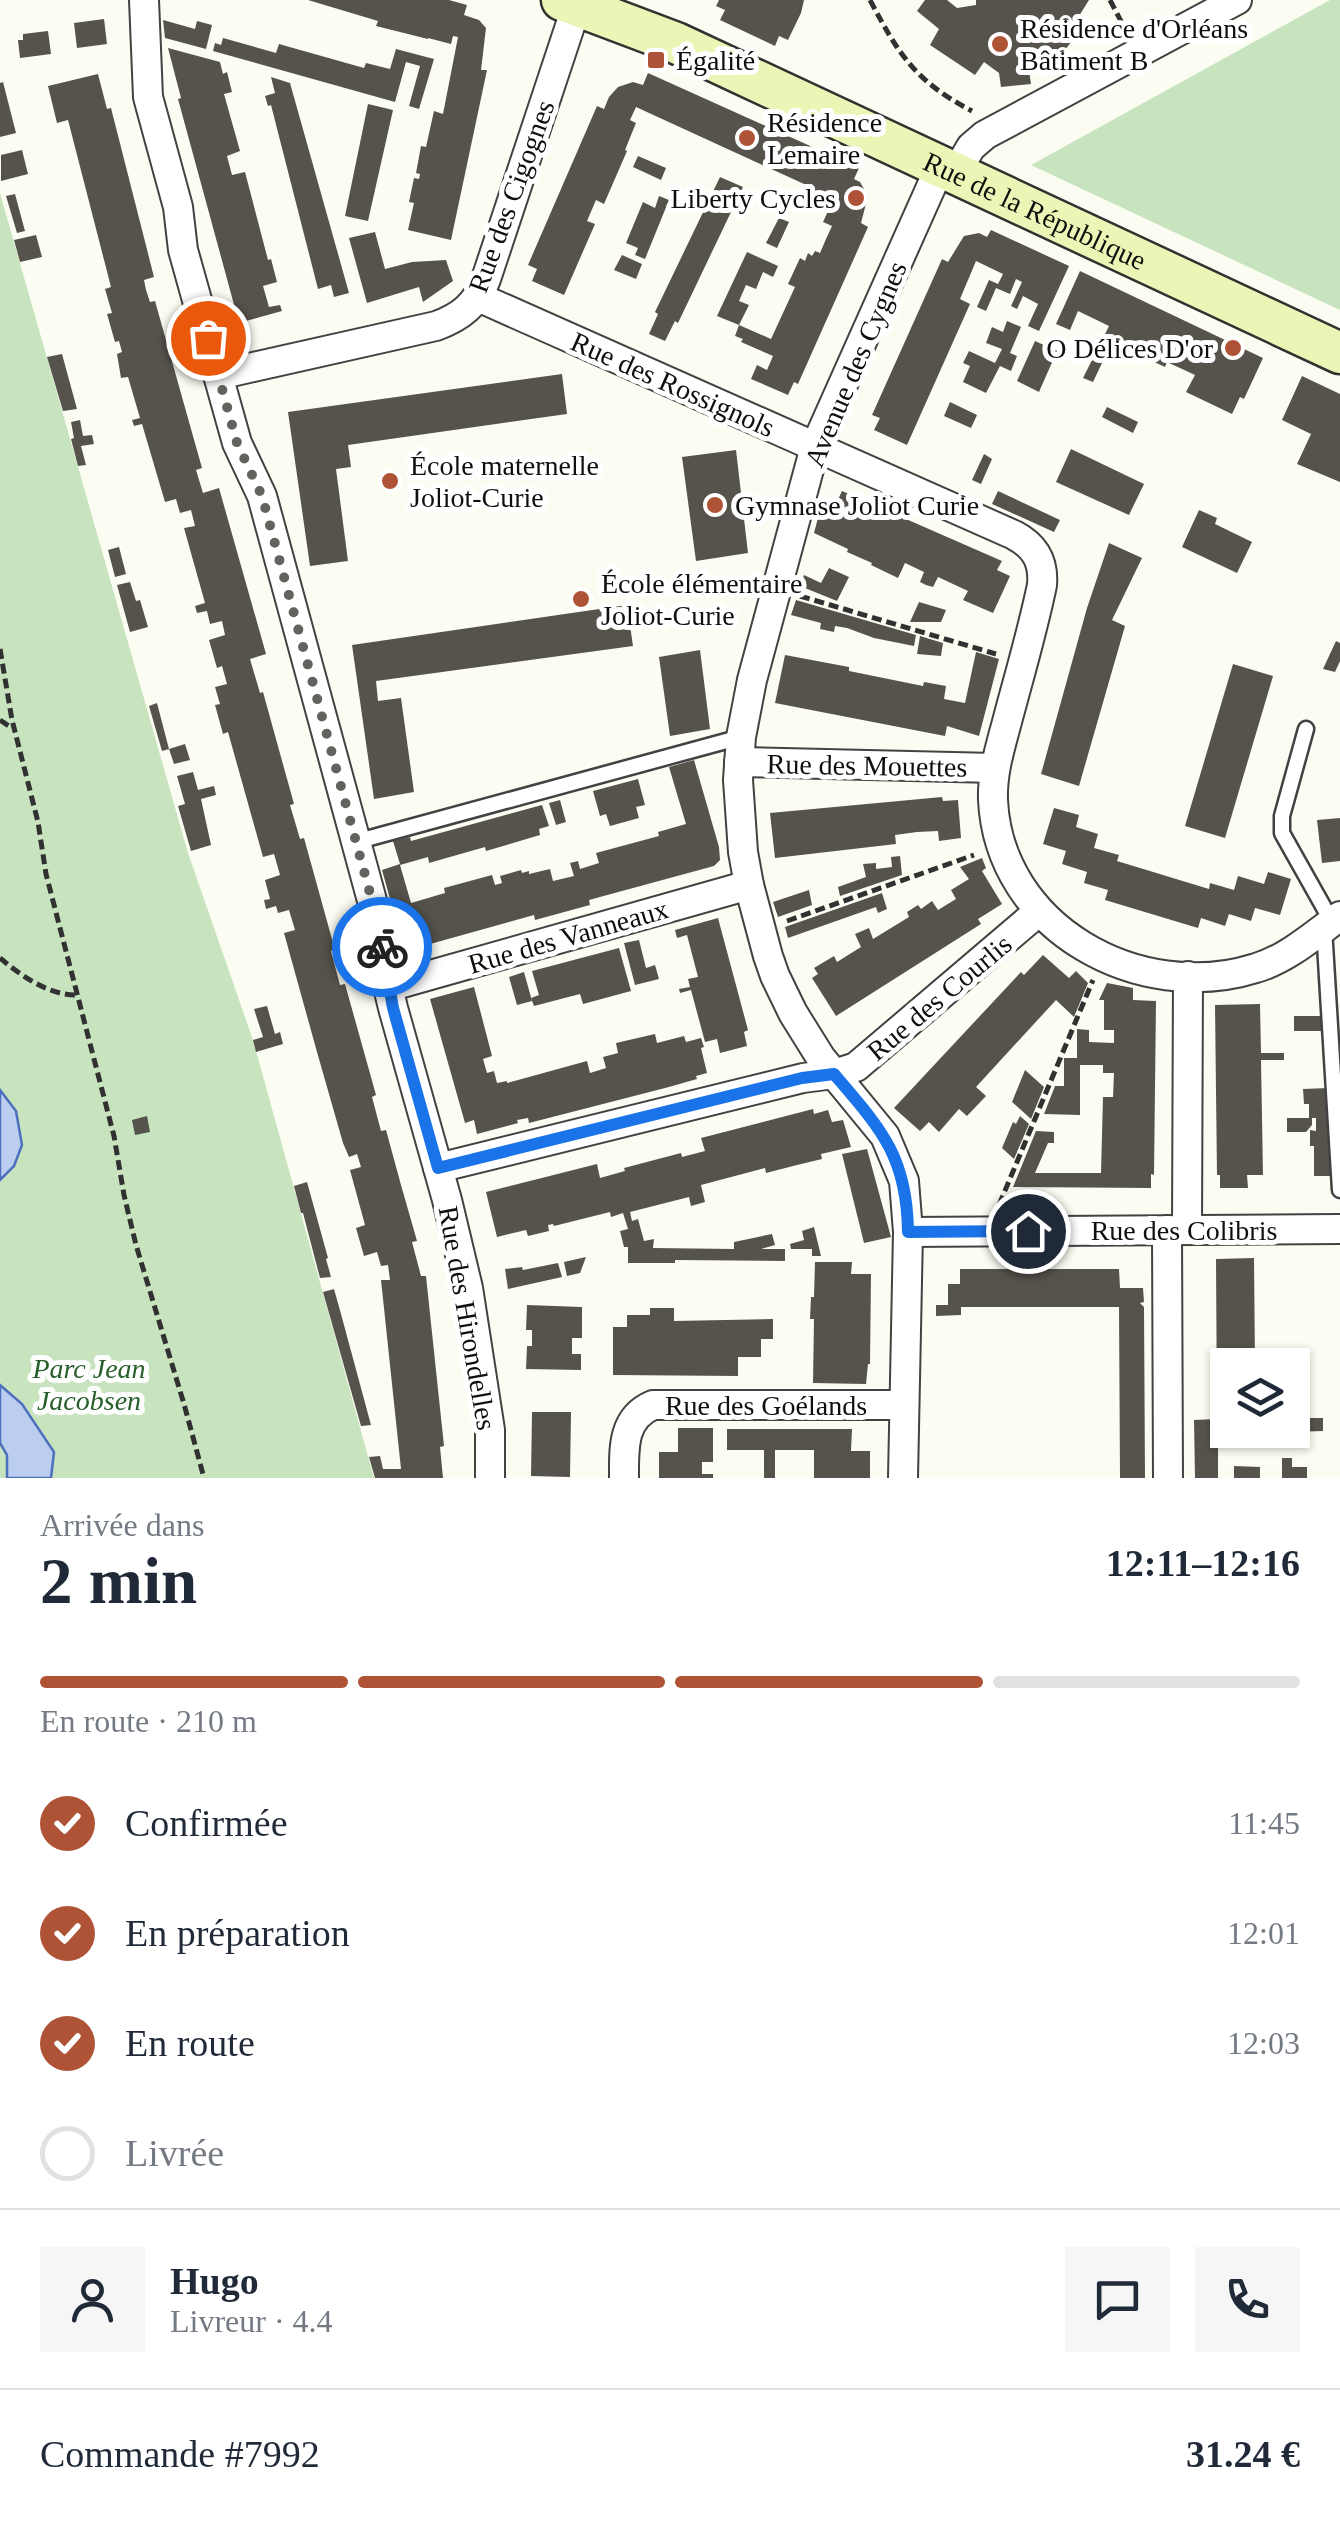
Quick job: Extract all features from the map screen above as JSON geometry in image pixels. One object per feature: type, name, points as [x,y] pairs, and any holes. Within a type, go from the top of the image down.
[{"type":"street","name":"Rue des Hirondelles","points":[[144,0],[148,97],[178,207],[182,250],[237,443],[262,496],[380,930],[388,988],[460,1249],[490,1430],[490,1478]]},
{"type":"street","name":"Avenue des Cygnes","points":[[903,1478],[908,1232],[904,1181],[891,1146],[878,1126],[821,1058],[793,1013],[760,931],[741,829],[740,749],[752,680],[815,447],[948,170],[985,135],[1237,0]]},
{"type":"street","name":"Rue des Cigognes","points":[[218,376],[436,326],[461,314],[478,297],[570,2]]},
{"type":"street","name":"Rue de la République","points":[[570,2],[638,13],[688,49],[1340,353]]},
{"type":"street","name":"Rue des Rossignols","points":[[478,297],[1014,535],[1031,546],[1041,564],[1042,584],[995,768],[994,802],[1001,845],[1016,881],[1038,912],[1068,937],[1104,957],[1148,972],[1188,976],[1229,974],[1268,964],[1332,922]]},
{"type":"street","name":"Rue des Mouettes","points":[[740,749],[995,768]]},
{"type":"street","name":"Rue des Vanneaux","points":[[388,988],[749,886]]},
{"type":"street","name":"Rue des Courlis","points":[[438,1168],[856,1068],[1038,912]]},
{"type":"street","points":[[1168,1478],[1188,976]]},
{"type":"street","name":"Rue des Colibris","points":[[908,1232],[1340,1229]]},
{"type":"street","name":"Rue des Goélands","points":[[624,1478],[629,1428],[638,1414],[654,1406],[904,1405]]},
{"type":"lane","points":[[1306,728],[1284,807],[1282,833],[1332,922],[1340,1190]]},
{"type":"lane","points":[[355,842],[740,749]]},
{"type":"path","points":[[870,0],[915,72],[949,98],[1002,126]]},
{"type":"path","points":[[776,589],[1023,662]]},
{"type":"path","points":[[0,650],[46,874],[114,1136],[136,1245],[204,1478]]},
{"type":"path","points":[[0,720],[14,730]]},
{"type":"path","points":[[760,931],[1001,845]]},
{"type":"path","points":[[988,1231],[1104,957]]},
{"type":"path","points":[[0,958],[36,983],[76,995]]},
{"type":"green space","points":[[1330,0],[1340,0],[1340,310],[1031,165]]},
{"type":"green space","name":"Parc Jean Jacobsen","points":[[0,193],[188,853],[253,1040],[374,1478],[0,1478]]},
{"type":"water","points":[[0,1090],[16,1111],[22,1145],[14,1166],[0,1180]]},
{"type":"water","points":[[0,1385],[22,1404],[54,1452],[51,1478],[7,1478],[7,1455],[0,1443]]},
{"type":"building","points":[[308,0],[449,0],[467,5],[464,15],[479,20],[486,28],[481,70],[487,70],[451,240],[408,230],[414,178],[419,179],[420,174],[416,173],[421,146],[426,147],[434,111],[443,114],[458,37],[453,36],[451,44],[428,39],[376,26],[378,21]]},
{"type":"building","points":[[719,0],[804,0],[788,40],[779,36],[775,46],[720,20],[725,10],[716,6]]},
{"type":"building","name":"Résidence d'Orléans Bâtiment B","points":[[925,0],[947,0],[957,8],[976,5],[976,0],[1089,0],[1079,16],[1087,22],[1053,65],[1039,56],[1029,70],[1031,84],[1001,87],[999,73],[984,62],[975,75],[930,45],[939,29],[917,11]]},
{"type":"building","points":[[104,19],[107,44],[77,48],[74,23]]},
{"type":"building","points":[[163,20],[195,29],[197,21],[212,25],[206,49],[165,38]]},
{"type":"building","points":[[48,31],[51,54],[20,58],[18,40],[23,40],[23,34]]},
{"type":"building","points":[[223,38],[276,53],[279,44],[364,68],[366,63],[390,69],[396,49],[434,59],[419,109],[409,106],[420,66],[406,62],[395,102],[213,51],[215,43],[221,45]]},
{"type":"building","points":[[168,48],[220,62],[223,74],[227,72],[232,92],[224,94],[240,151],[227,156],[232,175],[245,172],[277,282],[263,286],[269,307],[280,305],[282,311],[239,323],[178,99],[181,98]]},
{"type":"building","points":[[648,73],[859,168],[854,179],[868,196],[861,223],[868,227],[798,384],[794,382],[788,395],[751,379],[757,365],[767,370],[773,356],[735,336],[739,325],[771,339],[795,287],[788,284],[800,258],[805,261],[808,253],[820,253],[832,226],[823,222],[829,209],[811,200],[815,189],[636,107],[630,120],[636,123],[627,151],[604,204],[596,200],[587,221],[595,224],[564,295],[532,281],[537,269],[528,265],[597,106],[604,109],[618,87],[633,82],[643,85]]},
{"type":"building","points":[[98,74],[107,109],[111,108],[154,277],[144,280],[146,290],[150,302],[155,301],[202,468],[196,470],[203,493],[219,488],[266,654],[250,659],[260,693],[263,692],[294,804],[290,805],[300,839],[304,838],[335,950],[331,951],[340,985],[345,984],[376,1095],[372,1097],[381,1131],[386,1130],[417,1241],[412,1242],[421,1276],[426,1276],[444,1446],[440,1447],[443,1478],[375,1478],[369,1457],[380,1456],[383,1469],[401,1469],[381,1280],[390,1280],[388,1265],[381,1266],[377,1252],[364,1256],[356,1228],[365,1225],[350,1170],[361,1167],[357,1154],[349,1157],[343,1143],[317,1052],[284,933],[295,930],[289,910],[278,913],[276,906],[266,909],[264,900],[270,899],[265,880],[280,875],[274,854],[263,857],[228,732],[223,734],[215,705],[220,704],[215,687],[227,684],[222,666],[217,668],[209,640],[225,635],[222,621],[210,624],[207,611],[197,613],[195,606],[205,603],[184,528],[195,526],[191,510],[180,513],[176,499],[165,502],[142,424],[134,426],[132,420],[140,418],[128,377],[121,378],[117,354],[122,352],[107,314],[112,313],[105,289],[111,287],[68,120],[57,123],[48,86]]},
{"type":"building","points":[[271,77],[290,83],[349,293],[334,297],[331,285],[318,289],[271,105],[268,106],[265,96],[275,93]]},
{"type":"building","points":[[3,82],[16,133],[0,137],[0,83]]},
{"type":"building","points":[[368,104],[393,110],[368,221],[345,216]]},
{"type":"building","points":[[22,150],[28,174],[1,181],[1,155]]},
{"type":"building","points":[[638,156],[666,168],[661,180],[633,167]]},
{"type":"building","points":[[720,177],[743,187],[678,323],[675,321],[665,341],[649,334],[658,314],[655,312]]},
{"type":"building","points":[[15,194],[25,231],[17,233],[6,196]]},
{"type":"building","points":[[659,196],[669,200],[645,259],[635,255],[638,248],[626,243],[643,202],[655,208]]},
{"type":"building","points":[[779,218],[789,222],[777,248],[766,243]]},
{"type":"building","points":[[991,230],[1069,266],[1039,331],[1028,326],[1038,304],[1023,296],[1017,309],[1011,306],[1022,282],[1016,279],[1010,294],[996,288],[986,311],[977,307],[989,280],[998,284],[1003,274],[976,261],[960,299],[970,304],[907,445],[874,430],[880,418],[872,415],[942,259],[948,262],[964,236],[979,233],[987,237]]},
{"type":"building","points":[[375,232],[385,269],[446,260],[453,281],[423,302],[419,287],[367,303],[349,238]]},
{"type":"building","points":[[36,235],[42,257],[20,262],[14,240]]},
{"type":"building","points":[[747,252],[778,266],[773,277],[763,272],[756,289],[746,285],[739,301],[749,305],[739,325],[717,316]]},
{"type":"building","points":[[622,255],[642,264],[636,279],[614,270]]},
{"type":"building","points":[[1080,271],[1263,358],[1244,399],[1240,397],[1232,414],[1186,392],[1195,375],[1167,362],[1165,367],[1112,342],[1093,382],[1083,378],[1109,326],[1078,311],[1070,330],[1056,324]]},
{"type":"building","points":[[1007,321],[1021,327],[1010,353],[1017,356],[1011,371],[1000,366],[986,393],[963,382],[970,366],[963,363],[969,351],[995,363],[1002,349],[986,343],[992,327],[1003,332]]},
{"type":"building","points":[[1035,341],[1057,351],[1039,392],[1017,381]]},
{"type":"building","points":[[62,354],[77,409],[63,411],[47,357]]},
{"type":"building","points":[[562,374],[567,414],[348,445],[351,467],[336,469],[348,561],[310,566],[288,412]]},
{"type":"building","points":[[1302,376],[1340,394],[1340,482],[1297,464],[1311,434],[1282,420]]},
{"type":"building","points":[[950,402],[977,415],[971,428],[944,416]]},
{"type":"building","points":[[1107,407],[1138,422],[1133,433],[1102,417]]},
{"type":"building","points":[[80,420],[83,436],[92,435],[94,444],[81,446],[86,465],[78,466],[71,422]]},
{"type":"building","points":[[1071,449],[1144,484],[1129,515],[1056,482]]},
{"type":"building","name":"Gymnase Joliot Curie","points":[[736,450],[748,553],[696,561],[682,457]]},
{"type":"building","points":[[984,454],[992,459],[981,484],[972,480]]},
{"type":"building","points":[[842,491],[1002,561],[997,570],[1010,576],[993,613],[963,600],[968,591],[938,577],[933,587],[926,585],[920,582],[924,572],[905,563],[898,578],[814,533],[823,499],[836,504]]},
{"type":"building","points":[[998,491],[1060,520],[1054,532],[992,504]]},
{"type":"building","points":[[1199,510],[1217,518],[1215,524],[1252,542],[1237,573],[1182,547]]},
{"type":"building","points":[[1109,543],[1142,558],[1112,620],[1125,626],[1079,786],[1041,774]]},
{"type":"building","points":[[119,547],[126,574],[115,577],[108,550]]},
{"type":"building","points":[[829,568],[849,577],[837,601],[800,586],[804,575],[821,583]]},
{"type":"building","points":[[130,582],[148,627],[130,632],[117,585]]},
{"type":"building","points":[[796,600],[916,635],[914,646],[847,628],[835,626],[834,632],[820,629],[821,623],[791,615]]},
{"type":"building","points":[[919,602],[946,610],[941,622],[910,622]]},
{"type":"building","points":[[627,605],[633,646],[376,681],[378,701],[401,698],[414,792],[374,799],[352,645]]},
{"type":"building","points":[[920,636],[943,643],[941,656],[917,654]]},
{"type":"building","points":[[1336,641],[1340,643],[1340,661],[1335,672],[1323,669]]},
{"type":"building","points":[[700,650],[710,729],[670,736],[659,657]]},
{"type":"building","points":[[976,652],[999,659],[979,736],[947,726],[945,736],[775,703],[785,655],[923,686],[924,682],[946,686],[944,699],[965,703]]},
{"type":"building","points":[[1233,664],[1273,676],[1225,838],[1185,826]]},
{"type":"building","points":[[157,703],[169,749],[162,751],[149,706]]},
{"type":"building","points":[[185,744],[190,760],[174,764],[169,749]]},
{"type":"building","points":[[694,760],[719,847],[720,860],[714,866],[589,900],[590,905],[535,920],[534,915],[423,946],[417,926],[399,931],[382,870],[400,864],[393,841],[410,837],[411,841],[542,805],[549,826],[539,829],[540,835],[486,851],[485,847],[429,863],[428,857],[400,865],[411,903],[445,893],[444,888],[492,875],[495,885],[502,883],[500,876],[521,870],[529,874],[550,869],[553,881],[574,876],[570,863],[578,861],[580,869],[599,863],[596,853],[659,836],[658,832],[686,824],[669,767]]},
{"type":"building","points":[[193,772],[198,790],[214,786],[216,795],[201,799],[211,845],[191,851],[178,806],[185,804],[177,776]]},
{"type":"building","points":[[638,779],[645,805],[636,807],[639,818],[610,826],[606,814],[600,816],[593,791]]},
{"type":"building","points":[[942,797],[943,801],[958,800],[961,838],[939,841],[938,831],[917,832],[895,835],[896,844],[775,858],[770,813]]},
{"type":"building","points":[[560,800],[566,822],[556,825],[549,803]]},
{"type":"building","points":[[1054,808],[1079,815],[1076,827],[1098,834],[1094,848],[1119,855],[1117,861],[1209,889],[1210,883],[1234,890],[1238,876],[1264,884],[1268,872],[1291,879],[1280,915],[1255,908],[1251,921],[1229,914],[1225,926],[1201,918],[1198,928],[1105,900],[1108,890],[1084,883],[1087,872],[1062,864],[1066,851],[1043,844]]},
{"type":"building","points":[[1340,818],[1340,861],[1322,863],[1317,820]]},
{"type":"building","points":[[900,856],[902,875],[840,896],[838,887],[866,877],[863,864],[876,863],[876,869],[892,867],[891,857]]},
{"type":"building","points":[[982,858],[986,868],[982,871],[1002,904],[978,919],[981,924],[836,1016],[812,978],[818,974],[814,968],[834,956],[837,962],[861,947],[855,934],[869,928],[873,939],[909,917],[907,912],[918,905],[921,909],[932,901],[938,910],[956,899],[951,890],[969,879],[960,867]]},
{"type":"building","points":[[809,890],[812,905],[778,917],[773,902]]},
{"type":"building","points":[[882,893],[887,909],[878,913],[876,907],[788,938],[785,927]]},
{"type":"building","points":[[718,918],[748,1030],[744,1032],[747,1046],[720,1053],[717,1039],[705,1042],[691,990],[680,993],[679,989],[690,987],[688,979],[698,977],[687,935],[677,938],[675,930]]},
{"type":"building","points":[[639,940],[646,968],[655,965],[659,979],[635,985],[624,943]]},
{"type":"building","points":[[619,948],[631,991],[583,1004],[580,994],[534,1006],[531,998],[539,995],[532,971]]},
{"type":"building","points":[[1043,955],[1069,978],[1076,971],[1088,983],[1074,1017],[1056,1000],[976,1087],[986,1096],[967,1116],[959,1109],[939,1132],[929,1122],[920,1131],[894,1108],[1021,972],[1024,975]]},
{"type":"building","points":[[524,972],[532,1001],[517,1005],[509,977]]},
{"type":"building","points":[[1107,983],[1133,988],[1133,1000],[1156,1001],[1151,1188],[1013,1187],[1036,1131],[1054,1132],[1054,1143],[1048,1143],[1035,1173],[1101,1173],[1103,1097],[1113,1097],[1114,1073],[1103,1073],[1103,1065],[1080,1065],[1080,1115],[1044,1114],[1055,1086],[1064,1086],[1064,1058],[1077,1058],[1077,1029],[1089,1030],[1089,1042],[1114,1043],[1114,1030],[1104,1030],[1104,1000],[1099,1000]]},
{"type":"building","points":[[474,987],[492,1056],[483,1059],[487,1073],[494,1071],[497,1083],[587,1061],[590,1073],[606,1068],[603,1057],[618,1053],[616,1043],[655,1034],[657,1043],[684,1036],[686,1042],[701,1038],[707,1073],[669,1087],[529,1123],[528,1118],[517,1120],[518,1123],[477,1134],[474,1120],[465,1123],[430,999]]},
{"type":"building","points":[[1260,1004],[1261,1053],[1284,1053],[1284,1060],[1261,1060],[1263,1175],[1247,1175],[1248,1188],[1220,1188],[1215,1005]]},
{"type":"building","points":[[267,1006],[275,1034],[280,1032],[283,1044],[256,1052],[253,1040],[263,1037],[254,1009]]},
{"type":"building","points":[[1294,1016],[1324,1016],[1324,1031],[1294,1031]]},
{"type":"building","points":[[1025,1070],[1044,1087],[1031,1119],[1012,1102]]},
{"type":"building","points":[[1328,1088],[1333,1176],[1314,1176],[1310,1130],[1316,1131],[1316,1118],[1309,1118],[1303,1089]]},
{"type":"building","points":[[813,1109],[814,1114],[828,1110],[832,1122],[843,1120],[851,1147],[821,1154],[822,1159],[766,1173],[765,1168],[701,1185],[705,1202],[691,1206],[689,1197],[630,1212],[632,1221],[638,1219],[644,1241],[654,1239],[653,1248],[734,1249],[734,1242],[772,1234],[775,1245],[761,1249],[785,1249],[785,1261],[628,1263],[628,1247],[624,1247],[620,1231],[628,1229],[623,1213],[611,1217],[610,1212],[548,1225],[549,1231],[528,1236],[526,1230],[497,1237],[486,1192],[597,1164],[600,1178],[681,1153],[682,1157],[705,1151],[701,1138]]},
{"type":"building","points":[[147,1116],[150,1132],[135,1135],[132,1120]]},
{"type":"building","points":[[1020,1116],[1029,1124],[1014,1159],[1002,1148],[1013,1122],[1016,1124]]},
{"type":"building","points":[[1287,1118],[1312,1118],[1312,1125],[1306,1132],[1287,1132]]},
{"type":"building","points":[[867,1149],[891,1237],[864,1243],[842,1154]]},
{"type":"building","points":[[307,1182],[331,1277],[320,1278],[294,1186]]},
{"type":"building","points":[[814,1227],[821,1256],[812,1256],[812,1249],[791,1249],[790,1244],[804,1240],[802,1231]]},
{"type":"building","points":[[586,1257],[580,1273],[567,1276],[564,1262]]},
{"type":"building","points":[[1254,1258],[1255,1348],[1217,1348],[1216,1259]]},
{"type":"building","points":[[815,1262],[852,1262],[851,1274],[871,1274],[870,1364],[866,1384],[813,1383],[814,1319],[810,1319]]},
{"type":"building","points":[[558,1263],[562,1277],[508,1289],[505,1269],[523,1270]]},
{"type":"building","points":[[960,1269],[1119,1269],[1120,1288],[1143,1288],[1144,1302],[1140,1303],[1144,1307],[1145,1478],[1120,1478],[1119,1307],[961,1307],[961,1315],[936,1316],[936,1305],[948,1305],[948,1284],[960,1284]]},
{"type":"building","points":[[334,1289],[371,1425],[361,1426],[323,1292]]},
{"type":"building","points":[[527,1305],[582,1307],[582,1338],[572,1338],[572,1354],[581,1354],[581,1370],[526,1369],[527,1346],[532,1346],[532,1330],[526,1330]]},
{"type":"building","points":[[650,1308],[674,1308],[674,1321],[773,1319],[773,1339],[761,1339],[761,1357],[738,1357],[738,1376],[613,1375],[613,1327],[627,1327],[627,1315],[650,1315]]},
{"type":"building","points":[[532,1412],[571,1412],[570,1477],[531,1476]]},
{"type":"building","points":[[1310,1418],[1323,1418],[1323,1431],[1310,1431]]},
{"type":"building","points":[[1210,1419],[1210,1448],[1218,1448],[1218,1478],[1195,1478],[1194,1420]]},
{"type":"building","points":[[678,1428],[713,1428],[713,1462],[702,1462],[702,1474],[713,1474],[713,1478],[659,1478],[659,1452],[678,1452]]},
{"type":"building","points":[[727,1429],[852,1429],[851,1451],[870,1451],[870,1478],[814,1478],[814,1450],[775,1450],[775,1478],[764,1478],[764,1450],[727,1450]]},
{"type":"building","points":[[1282,1458],[1292,1458],[1292,1467],[1307,1467],[1307,1478],[1282,1478]]},
{"type":"building","points":[[1234,1466],[1260,1467],[1260,1478],[1234,1478]]},
{"type":"way so far","points":[[208,338],[241,455],[262,496],[382,947]]},
{"type":"place","name":"Résidence d'Orléans Bâtiment B","points":[[1000,44]]},
{"type":"place","name":"Égalité","points":[[656,60]]},
{"type":"place","name":"Résidence Lemaire","points":[[747,138]]},
{"type":"place","name":"Liberty Cycles","points":[[856,198]]},
{"type":"place","name":"O Délices D'or","points":[[1233,348]]},
{"type":"place","name":"École maternelle Joliot-Curie","points":[[390,481]]},
{"type":"place","name":"Gymnase Joliot Curie","points":[[715,505]]},
{"type":"place","name":"École élémentaire Joliot-Curie","points":[[581,599]]},
{"type":"route","points":[[382,947],[393,1008],[438,1168],[802,1078],[834,1074],[891,1146],[904,1181],[908,1232],[1028,1231]]}]
